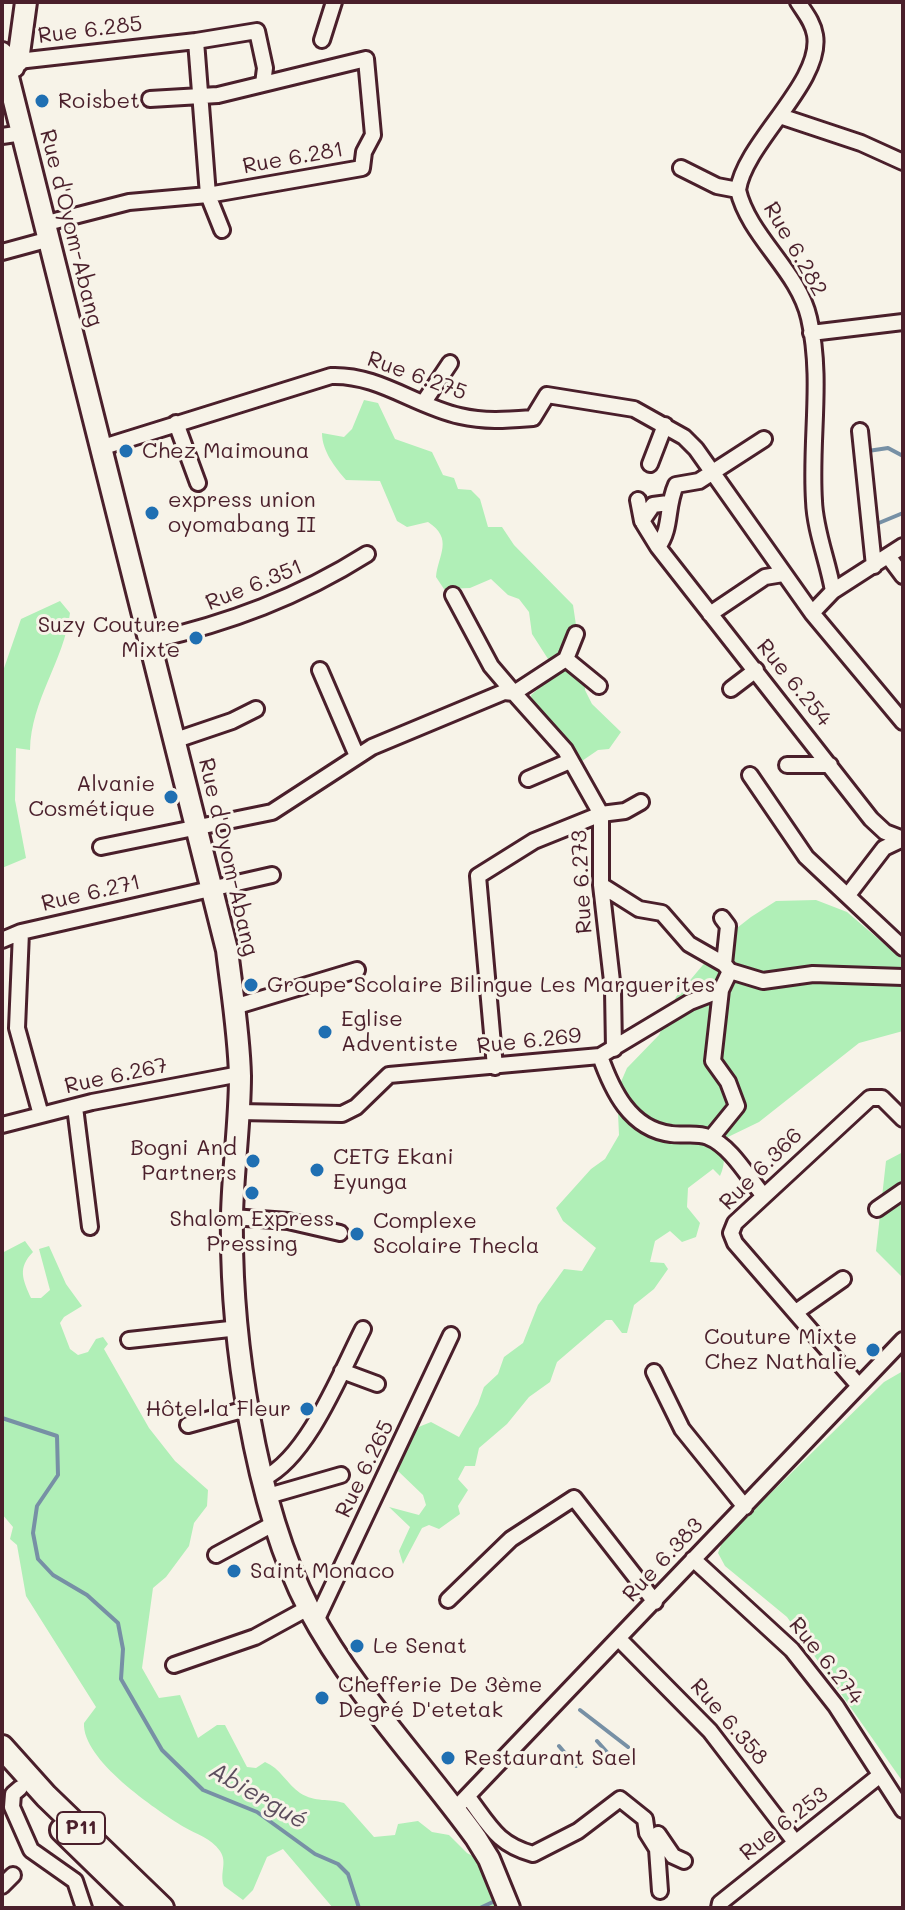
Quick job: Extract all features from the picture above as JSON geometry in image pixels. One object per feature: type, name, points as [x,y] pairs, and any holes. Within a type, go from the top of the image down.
[{"type":"main road","points":[[10,57],[26,2]]},
{"type":"main road","name":"Rue d'Oyom-Abang","points":[[10,57],[7,87],[23,133],[100,448],[214,889],[234,1007],[240,1074],[232,1217],[246,1409],[275,1523],[312,1614],[362,1690],[462,1803],[509,1908]]},
{"type":"main road","name":"P11","points":[[2,1747],[46,1796],[162,1908]]},
{"type":"main road","name":"P11","points":[[2,1770],[142,1908]]},
{"type":"street","points":[[322,40],[334,2]]},
{"type":"street","name":"Rue 6.282","points":[[798,2],[812,23],[814,52],[780,116],[755,150],[738,190],[804,302],[811,333],[817,415],[813,499],[833,591]]},
{"type":"street","name":"Rue 6.285","points":[[10,57],[196,41],[257,31],[265,68],[263,84]]},
{"type":"street","points":[[196,41],[208,195],[222,230]]},
{"type":"street","name":"Rue 6.281","points":[[2,252],[48,231],[129,202],[208,195],[362,168],[364,152],[373,135],[366,59],[201,98],[182,95],[150,99]]},
{"type":"street","points":[[780,116],[861,143],[903,162]]},
{"type":"street","points":[[2,136],[23,133]]},
{"type":"street","points":[[681,168],[717,186],[738,190]]},
{"type":"street","points":[[811,333],[903,322]]},
{"type":"street","points":[[424,402],[450,363]]},
{"type":"street","name":"Rue 6.275","points":[[100,448],[331,376],[363,378],[458,416],[498,423],[533,418],[547,395],[634,409],[665,425],[696,449],[812,613],[903,722]]},
{"type":"street","points":[[176,423],[198,483]]},
{"type":"street","points":[[650,464],[665,425]]},
{"type":"street","points":[[860,431],[874,566]]},
{"type":"street","points":[[658,547],[668,529],[668,503],[676,485],[699,481],[764,439]]},
{"type":"street","name":"Rue 6.254","points":[[638,500],[642,521],[658,547],[710,614],[871,819],[885,832],[903,839]]},
{"type":"street","points":[[642,521],[653,505],[668,503]]},
{"type":"street","points":[[812,613],[833,591],[903,546]]},
{"type":"street","name":"Rue 6.351","points":[[150,641],[244,616],[311,587],[367,554]]},
{"type":"street","points":[[888,556],[903,576]]},
{"type":"street","points":[[710,614],[758,581],[783,574]]},
{"type":"street","name":"Rue 6.273","points":[[453,595],[491,666],[545,724],[601,814],[601,885],[613,990],[607,1052]]},
{"type":"street","points":[[101,847],[279,809],[357,756],[504,692],[514,693],[566,659],[576,634]]},
{"type":"street","points":[[566,659],[599,686]]},
{"type":"street","points":[[320,670],[357,756]]},
{"type":"street","points":[[731,689],[756,670]]},
{"type":"street","points":[[176,740],[232,721],[256,709]]},
{"type":"street","points":[[528,779],[570,761]]},
{"type":"street","points":[[787,765],[830,765]]},
{"type":"street","points":[[750,775],[798,847],[903,948]]},
{"type":"street","points":[[495,1067],[478,876],[534,841],[601,814],[625,811],[641,802]]},
{"type":"street","points":[[848,895],[884,848],[903,839]]},
{"type":"street","name":"Rue 6.271","points":[[41,1115],[17,1028],[21,932],[272,875]]},
{"type":"street","points":[[601,885],[639,909],[662,913],[689,944],[727,968],[763,981],[813,974],[903,977]]},
{"type":"street","points":[[711,1138],[737,1106],[728,1082],[713,1061],[721,990],[727,968],[728,926],[722,918]]},
{"type":"street","points":[[2,940],[21,932]]},
{"type":"street","points":[[234,1007],[357,970]]},
{"type":"street","name":"Rue 6.269","points":[[239,1112],[342,1114],[356,1107],[389,1075],[495,1067],[607,1052],[690,1002],[721,990]]},
{"type":"street","points":[[607,1052],[622,1105],[641,1122],[668,1134],[711,1138],[763,1195]]},
{"type":"street","name":"Rue 6.267","points":[[2,1125],[240,1074]]},
{"type":"street","name":"Rue 6.366","points":[[859,1386],[735,1243],[731,1233],[735,1223],[763,1195],[870,1098],[882,1098],[903,1119]]},
{"type":"street","points":[[75,1107],[90,1227]]},
{"type":"street","points":[[877,1209],[903,1191]]},
{"type":"street","points":[[232,1217],[288,1221],[340,1233]]},
{"type":"street","points":[[796,1312],[843,1279]]},
{"type":"street","points":[[129,1340],[239,1328]]},
{"type":"street","points":[[266,1487],[307,1433],[363,1329]]},
{"type":"street","name":"Rue 6.265","points":[[312,1614],[451,1335]]},
{"type":"street","name":"Rue 6.383","points":[[462,1803],[492,1768],[620,1640],[693,1559],[903,1340]]},
{"type":"street","points":[[342,1371],[377,1384]]},
{"type":"street","points":[[654,1372],[682,1429],[745,1507]]},
{"type":"street","points":[[188,1425],[246,1409]]},
{"type":"street","points":[[266,1487],[341,1475]]},
{"type":"street","points":[[448,1600],[511,1539],[574,1498],[655,1602]]},
{"type":"street","points":[[216,1555],[275,1523]]},
{"type":"street","name":"Rue 6.274","points":[[693,1559],[792,1650],[836,1706],[903,1810]]},
{"type":"street","points":[[174,1665],[312,1614]]},
{"type":"street","name":"Rue 6.358","points":[[620,1640],[710,1731],[795,1842]]},
{"type":"street","name":"Rue 6.253","points":[[719,1908],[720,1903],[879,1776]]},
{"type":"street","points":[[20,1788],[13,1794],[12,1807],[31,1850],[75,1881],[87,1907]]},
{"type":"street","points":[[462,1803],[510,1848],[533,1854],[578,1831],[620,1799],[645,1819],[673,1856],[684,1861]]},
{"type":"street","points":[[645,1819],[647,1833],[657,1849],[660,1891]]},
{"type":"street","points":[[2,1886],[13,1875]]},
{"type":"green space","points":[[364,400],[378,403],[395,439],[432,452],[443,475],[454,478],[458,489],[471,490],[480,499],[488,527],[502,527],[514,545],[573,605],[576,625],[565,644],[585,672],[585,690],[592,704],[621,732],[609,749],[598,750],[579,763],[532,700],[531,695],[557,673],[532,634],[529,612],[519,599],[508,595],[491,579],[470,588],[444,589],[436,577],[442,541],[436,528],[428,522],[407,527],[397,521],[380,481],[346,480],[334,464],[324,446],[322,433],[344,437],[352,429]]},
{"type":"green space","points":[[60,601],[70,613],[67,631],[36,714],[30,750],[16,748],[15,800],[26,858],[2,868],[2,674],[21,619]]},
{"type":"green space","points":[[816,900],[847,912],[903,960],[903,1031],[859,1043],[759,1122],[728,1137],[720,1176],[713,1169],[688,1188],[687,1207],[700,1223],[696,1237],[682,1242],[670,1231],[655,1241],[650,1262],[664,1263],[668,1269],[654,1289],[634,1305],[627,1333],[622,1333],[612,1320],[606,1320],[557,1362],[550,1382],[529,1397],[507,1424],[479,1448],[475,1466],[465,1466],[458,1479],[468,1490],[458,1506],[460,1514],[439,1529],[429,1525],[422,1528],[403,1564],[399,1551],[410,1527],[389,1507],[419,1515],[426,1505],[423,1495],[398,1471],[416,1428],[431,1422],[459,1437],[484,1387],[498,1374],[504,1357],[523,1343],[538,1305],[564,1269],[582,1271],[596,1248],[563,1221],[556,1208],[591,1169],[605,1159],[619,1135],[617,1091],[627,1068],[659,1035],[676,997],[728,935],[776,901]]},
{"type":"green space","points":[[903,1152],[903,1278],[876,1251],[886,1161]]},
{"type":"green space","points":[[25,1241],[33,1252],[23,1269],[31,1298],[41,1298],[50,1290],[39,1249],[49,1246],[66,1284],[82,1306],[60,1323],[70,1349],[78,1355],[88,1352],[96,1339],[103,1337],[108,1344],[104,1349],[149,1428],[175,1461],[208,1490],[207,1506],[194,1523],[189,1546],[166,1577],[153,1588],[142,1668],[159,1698],[180,1695],[198,1738],[217,1725],[225,1725],[247,1767],[256,1768],[265,1762],[306,1796],[344,1803],[374,1837],[395,1835],[398,1824],[418,1821],[432,1832],[449,1835],[467,1853],[480,1860],[502,1908],[333,1908],[283,1849],[267,1857],[253,1890],[243,1900],[224,1886],[223,1860],[216,1847],[139,1796],[95,1752],[84,1723],[96,1707],[26,1596],[17,1545],[10,1539],[13,1527],[2,1514],[2,1253]]},
{"type":"green space","points":[[903,1371],[903,1782],[787,1617],[725,1566],[718,1553],[723,1540],[884,1382]]},
{"type":"waterway","points":[[868,451],[888,448],[903,456]]},
{"type":"waterway","points":[[874,525],[903,513]]},
{"type":"waterway","name":"Abiergué","points":[[2,1418],[57,1436],[58,1475],[37,1506],[33,1533],[38,1559],[53,1575],[87,1595],[118,1623],[123,1649],[121,1679],[162,1750],[203,1790],[257,1812],[315,1854],[338,1864],[348,1874],[359,1908]]},
{"type":"waterway","points":[[580,1710],[628,1747]]},
{"type":"waterway","points":[[597,1741],[614,1760]]},
{"type":"waterway","points":[[559,1746],[576,1766]]},
{"type":"waterway","points":[[480,1908],[497,1900]]},
{"type":"place","name":"Roisbet","points":[[42,101]]},
{"type":"place","name":"Chez Maimouna","points":[[126,451]]},
{"type":"place","name":"express union oyomabang II","points":[[152,513]]},
{"type":"place","name":"Suzy Couture Mixte","points":[[196,638]]},
{"type":"place","name":"Alvanie Cosmétique","points":[[171,797]]},
{"type":"place","name":"Groupe Scolaire Bilingue Les Marguerites","points":[[251,985]]},
{"type":"place","name":"Eglise Adventiste","points":[[325,1032]]},
{"type":"place","name":"Bogni And Partners","points":[[253,1161]]},
{"type":"place","name":"CETG Ekani Eyunga","points":[[317,1170]]},
{"type":"place","name":"Shalom Express Pressing","points":[[252,1193]]},
{"type":"place","name":"Complexe Scolaire Thecla","points":[[357,1234]]},
{"type":"place","name":"Couture Mixte Chez Nathalie","points":[[873,1350]]},
{"type":"place","name":"Hôtel la Fleur","points":[[307,1409]]},
{"type":"place","name":"Saint Monaco","points":[[234,1571]]},
{"type":"place","name":"Le Senat","points":[[357,1646]]},
{"type":"place","name":"Chefferie De 3ème Degré D'etetak","points":[[322,1698]]},
{"type":"place","name":"Restaurant Sael","points":[[448,1758]]}]
